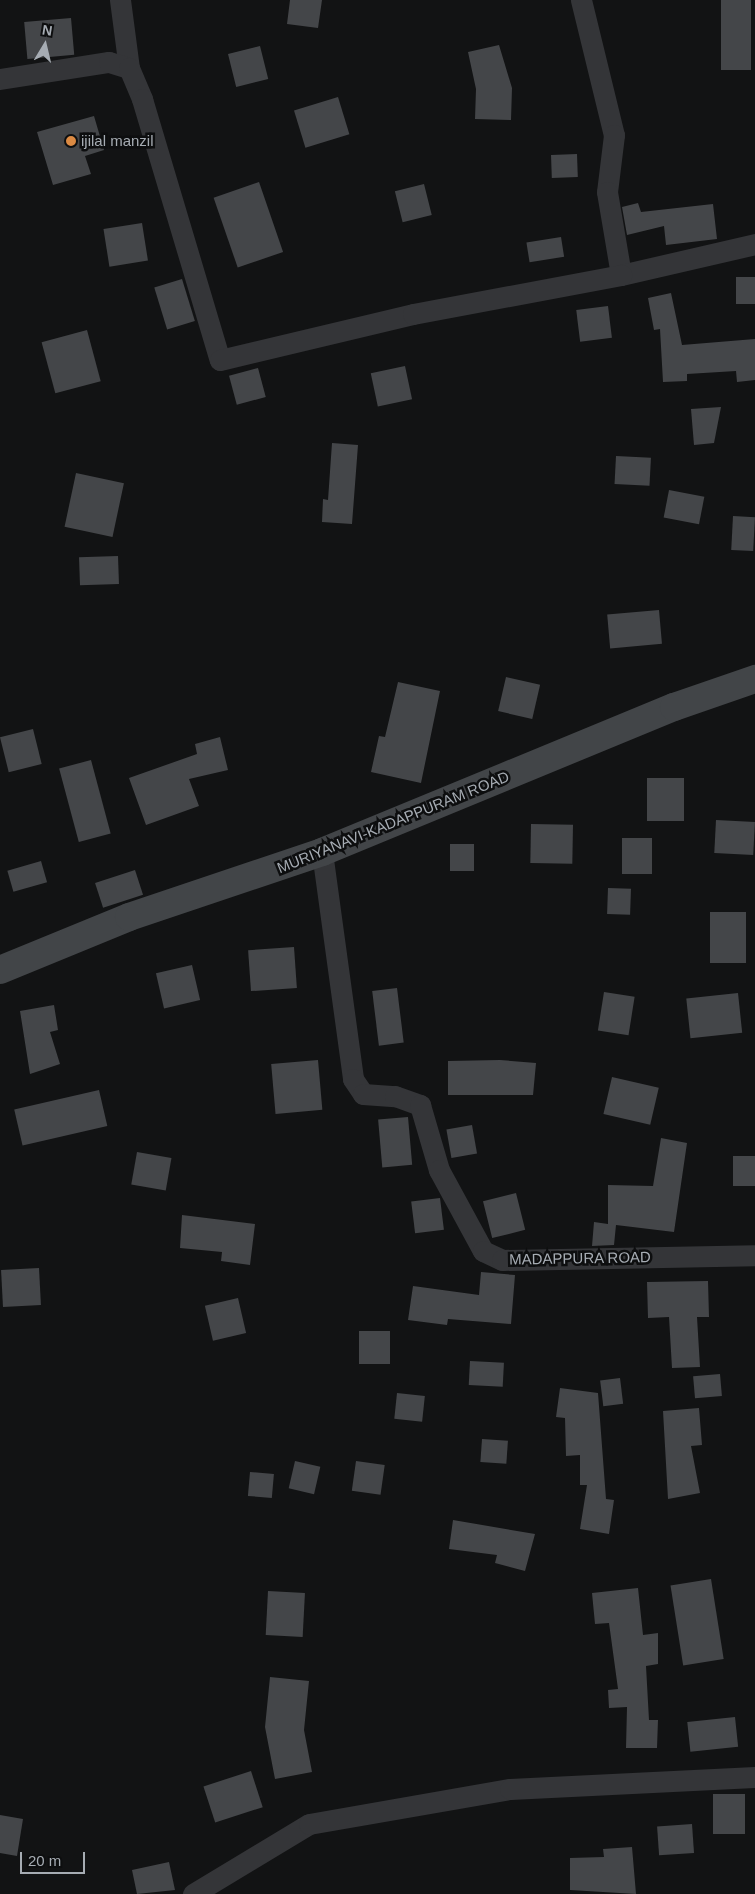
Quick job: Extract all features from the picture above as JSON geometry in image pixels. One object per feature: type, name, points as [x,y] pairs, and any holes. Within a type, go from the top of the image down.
[{"type":"street","points":[[120,0],[128,68],[142,99],[220,360],[413,314],[621,275],[755,244]]},
{"type":"street","points":[[581,0],[614,135],[606,192],[621,275]]},
{"type":"street","points":[[0,79],[108,62],[128,68]]},
{"type":"street","name":"MURIYANAVI-KADAPPURAM ROAD","points":[[0,970],[129,917],[322,852],[674,707],[755,679]]},
{"type":"street","name":"MADAPPURA ROAD","points":[[322,852],[353,1079],[363,1094],[395,1096],[420,1105],[439,1170],[483,1251],[502,1260],[755,1255]]},
{"type":"street","points":[[193,1894],[309,1824],[510,1788],[755,1777]]},
{"type":"building","points":[[290,0],[322,0],[318,28],[287,24]]},
{"type":"building","points":[[721,0],[751,0],[751,70],[721,70]]},
{"type":"building","points":[[71,18],[74,55],[27,59],[24,22]]},
{"type":"building","points":[[499,45],[512,88],[511,120],[475,119],[476,89],[468,52]]},
{"type":"building","points":[[260,46],[268,79],[236,87],[228,54]]},
{"type":"building","points":[[338,97],[349,134],[305,148],[294,110]]},
{"type":"building","name":"ijilal manzil","points":[[94,116],[104,150],[85,156],[91,174],[53,185],[37,132]]},
{"type":"building","points":[[577,154],[578,177],[552,178],[551,155]]},
{"type":"building","points":[[259,182],[283,252],[238,268],[214,198]]},
{"type":"building","points":[[424,184],[432,215],[403,222],[395,191]]},
{"type":"building","points":[[638,203],[641,212],[713,204],[717,239],[666,245],[664,226],[627,235],[622,207]]},
{"type":"building","points":[[142,223],[148,261],[109,267],[103,229]]},
{"type":"building","points":[[561,237],[564,257],[530,262],[526,242]]},
{"type":"building","points":[[736,277],[755,277],[755,304],[736,304]]},
{"type":"building","points":[[182,279],[195,321],[167,330],[154,287]]},
{"type":"building","points":[[671,293],[682,345],[755,339],[755,380],[737,382],[736,371],[687,374],[687,381],[663,382],[660,329],[654,330],[648,298]]},
{"type":"building","points":[[608,306],[612,338],[580,342],[576,310]]},
{"type":"building","points":[[87,330],[101,381],[55,393],[42,342]]},
{"type":"building","points":[[405,366],[412,399],[378,407],[371,373]]},
{"type":"building","points":[[258,368],[266,397],[237,405],[229,376]]},
{"type":"building","points":[[721,407],[714,443],[694,445],[691,409]]},
{"type":"building","points":[[332,443],[358,445],[352,524],[322,522],[323,499],[328,500]]},
{"type":"building","points":[[616,456],[651,458],[649,486],[615,484]]},
{"type":"building","points":[[76,473],[124,483],[112,537],[65,527]]},
{"type":"building","points":[[669,490],[704,497],[699,524],[664,517]]},
{"type":"building","points":[[733,516],[755,517],[753,551],[731,550]]},
{"type":"building","points":[[118,556],[119,584],[80,585],[79,557]]},
{"type":"building","points":[[659,610],[662,644],[610,648],[607,615]]},
{"type":"building","points":[[506,677],[540,685],[532,719],[498,711]]},
{"type":"building","points":[[398,682],[440,691],[421,783],[371,772],[379,736],[385,737]]},
{"type":"building","points":[[33,729],[42,764],[9,772],[0,737]]},
{"type":"building","points":[[220,737],[228,770],[189,779],[199,806],[146,825],[129,778],[197,754],[195,744]]},
{"type":"building","points":[[91,760],[111,833],[79,842],[59,769]]},
{"type":"building","points":[[647,778],[684,778],[684,821],[647,821]]},
{"type":"building","points":[[716,820],[755,822],[753,855],[714,853]]},
{"type":"building","points":[[531,824],[573,825],[572,864],[530,863]]},
{"type":"building","points":[[622,838],[652,838],[652,874],[622,874]]},
{"type":"building","points":[[450,844],[474,844],[474,871],[450,871]]},
{"type":"building","points":[[41,861],[47,882],[13,892],[7,871]]},
{"type":"building","points":[[135,870],[143,895],[103,908],[95,883]]},
{"type":"building","points":[[608,888],[631,889],[630,915],[607,914]]},
{"type":"building","points":[[710,912],[746,912],[746,963],[710,963]]},
{"type":"building","points":[[294,947],[297,988],[251,991],[248,950]]},
{"type":"building","points":[[192,965],[200,1000],[164,1008],[156,973]]},
{"type":"building","points":[[397,988],[404,1043],[379,1046],[372,991]]},
{"type":"building","points":[[604,992],[635,997],[629,1035],[598,1031]]},
{"type":"building","points":[[738,993],[742,1033],[690,1038],[686,998]]},
{"type":"building","points":[[54,1005],[58,1030],[50,1032],[60,1064],[30,1074],[20,1011]]},
{"type":"building","points":[[318,1060],[322,1110],[276,1114],[271,1064]]},
{"type":"building","points":[[500,1060],[536,1063],[533,1095],[448,1095],[448,1061]]},
{"type":"building","points":[[612,1077],[659,1088],[650,1125],[603,1114]]},
{"type":"building","points":[[99,1090],[107,1126],[23,1146],[14,1110]]},
{"type":"building","points":[[408,1117],[412,1165],[382,1167],[378,1120]]},
{"type":"building","points":[[472,1125],[477,1154],[451,1158],[446,1130]]},
{"type":"building","points":[[661,1138],[687,1143],[674,1232],[616,1225],[614,1245],[592,1246],[594,1222],[608,1224],[608,1185],[653,1186]]},
{"type":"building","points":[[137,1152],[171,1158],[166,1191],[131,1184]]},
{"type":"building","points":[[733,1156],[755,1156],[755,1186],[733,1186]]},
{"type":"building","points":[[516,1193],[525,1230],[492,1238],[483,1201]]},
{"type":"building","points":[[440,1198],[444,1230],[415,1233],[411,1202]]},
{"type":"building","points":[[182,1215],[255,1224],[250,1265],[221,1261],[222,1252],[180,1248]]},
{"type":"building","points":[[39,1268],[41,1305],[3,1307],[1,1270]]},
{"type":"building","points":[[481,1272],[515,1275],[511,1324],[448,1319],[447,1325],[408,1320],[413,1286],[479,1295]]},
{"type":"building","points":[[708,1281],[709,1317],[697,1317],[700,1367],[672,1368],[669,1317],[648,1318],[647,1282]]},
{"type":"building","points":[[238,1298],[246,1333],[213,1341],[205,1306]]},
{"type":"building","points":[[359,1331],[390,1331],[390,1364],[359,1364]]},
{"type":"building","points":[[470,1361],[504,1363],[503,1387],[469,1385]]},
{"type":"building","points":[[720,1374],[722,1396],[695,1398],[693,1376]]},
{"type":"building","points":[[620,1378],[623,1404],[603,1406],[600,1380]]},
{"type":"building","points":[[560,1388],[598,1393],[606,1499],[614,1500],[609,1534],[580,1529],[587,1485],[580,1485],[580,1455],[566,1456],[565,1418],[556,1417]]},
{"type":"building","points":[[397,1393],[425,1396],[422,1422],[394,1419]]},
{"type":"building","points":[[699,1408],[702,1445],[691,1446],[700,1493],[668,1499],[663,1411]]},
{"type":"building","points":[[482,1439],[508,1441],[506,1464],[480,1462]]},
{"type":"building","points":[[295,1461],[320,1467],[314,1494],[289,1488]]},
{"type":"building","points":[[356,1461],[385,1465],[381,1495],[352,1491]]},
{"type":"building","points":[[250,1472],[274,1474],[272,1498],[248,1496]]},
{"type":"building","points":[[453,1520],[535,1534],[525,1571],[495,1563],[497,1555],[449,1549]]},
{"type":"building","points":[[711,1579],[724,1659],[683,1665],[671,1585]]},
{"type":"building","points":[[638,1588],[643,1635],[658,1633],[658,1664],[646,1666],[649,1720],[658,1720],[657,1748],[626,1748],[627,1707],[609,1708],[608,1690],[618,1689],[609,1623],[595,1624],[592,1593]]},
{"type":"building","points":[[268,1591],[305,1593],[303,1637],[266,1635]]},
{"type":"building","points":[[270,1677],[309,1681],[304,1730],[312,1772],[275,1779],[265,1727]]},
{"type":"building","points":[[735,1717],[738,1747],[690,1752],[687,1722]]},
{"type":"building","points":[[251,1771],[263,1807],[215,1823],[203,1786]]},
{"type":"building","points":[[713,1794],[745,1794],[745,1834],[713,1834]]},
{"type":"building","points":[[0,1815],[23,1819],[17,1856],[0,1853]]},
{"type":"building","points":[[692,1824],[694,1853],[659,1855],[657,1826]]},
{"type":"building","points":[[632,1847],[636,1894],[570,1890],[570,1858],[604,1857],[603,1849]]},
{"type":"building","points":[[169,1862],[175,1890],[137,1894],[132,1870]]},
{"type":"place","name":"ijilal manzil","points":[[71,141]]}]
